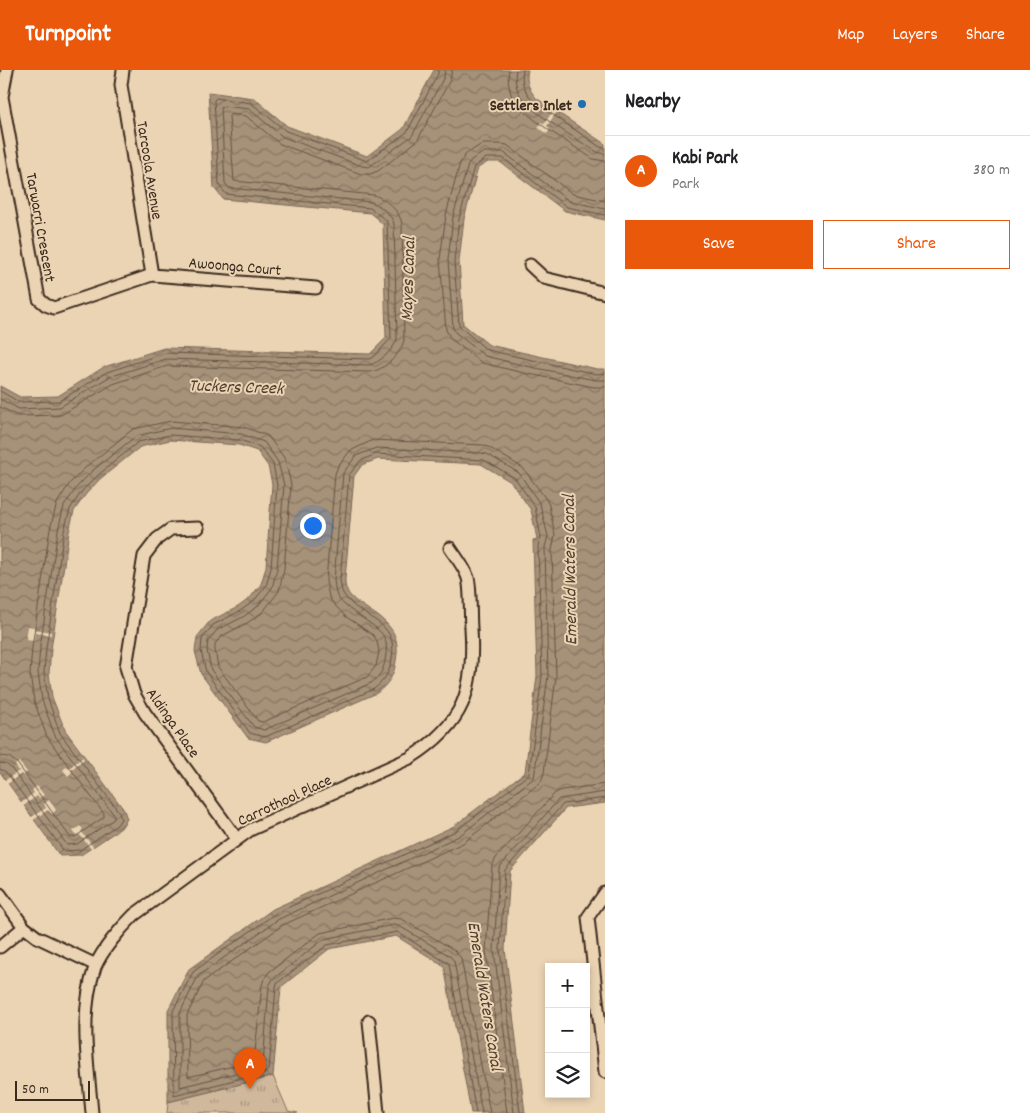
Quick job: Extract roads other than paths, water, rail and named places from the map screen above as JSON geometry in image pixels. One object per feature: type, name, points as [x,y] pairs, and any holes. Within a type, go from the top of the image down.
[{"type":"street","name":"Tarwarri Crescent","points":[[7,70],[2,97],[39,299],[46,306],[54,308],[152,275]]},
{"type":"street","name":"Tarcoola Avenue","points":[[123,70],[121,85],[123,100],[152,275]]},
{"type":"street","points":[[530,265],[544,278],[605,293]]},
{"type":"street","name":"Awoonga Court","points":[[152,275],[316,288]]},
{"type":"street","name":"Aldinga Place","points":[[198,528],[172,529],[157,539],[144,556],[126,667],[134,694],[145,713],[237,839]]},
{"type":"street","name":"Carrothool Place","points":[[92,1113],[86,1008],[96,966],[120,928],[134,915],[250,830],[410,758],[431,745],[456,717],[463,704],[470,683],[473,656],[468,578],[450,548]]},
{"type":"street","points":[[605,893],[588,917],[605,1072]]},
{"type":"street","points":[[0,894],[24,927],[37,938],[96,966]]},
{"type":"street","points":[[0,947],[24,927]]},
{"type":"street","points":[[369,1021],[378,1113]]},
{"type":"water","points":[[434,70],[528,70],[528,85],[536,98],[605,144],[605,220],[565,211],[500,162],[488,162],[478,168],[464,219],[459,261],[463,324],[489,345],[597,369],[605,369],[605,803],[566,808],[510,871],[505,949],[525,1113],[471,1113],[444,966],[396,936],[329,949],[281,987],[273,1076],[168,1102],[168,1010],[189,969],[273,909],[454,826],[525,772],[537,676],[533,540],[537,539],[531,510],[511,482],[481,464],[378,459],[362,465],[354,476],[345,584],[353,598],[377,615],[394,633],[397,650],[394,671],[388,682],[377,693],[266,742],[248,738],[201,674],[195,651],[197,637],[210,621],[238,607],[250,598],[261,584],[266,567],[272,484],[268,466],[257,451],[239,445],[170,440],[140,447],[100,479],[74,511],[69,532],[49,673],[52,697],[65,730],[124,810],[127,819],[121,828],[81,855],[60,856],[0,772],[0,386],[20,397],[58,396],[104,367],[164,348],[370,354],[386,338],[383,224],[370,213],[223,199],[214,188],[208,92],[254,98],[287,126],[367,156],[403,129]]},
{"type":"place","name":"Settlers Inlet","points":[[582,104]]},
{"type":"place","name":"Kabi Park","points":[[250,1089]]},
{"type":"water label","name":"Mayes Canal","points":[[407,279]]},
{"type":"water label","name":"Tuckers Creek","points":[[236,386]]},
{"type":"water label","name":"Emerald Waters Canal","points":[[569,570]]},
{"type":"water label","name":"Emerald Waters Canal","points":[[486,996]]}]
